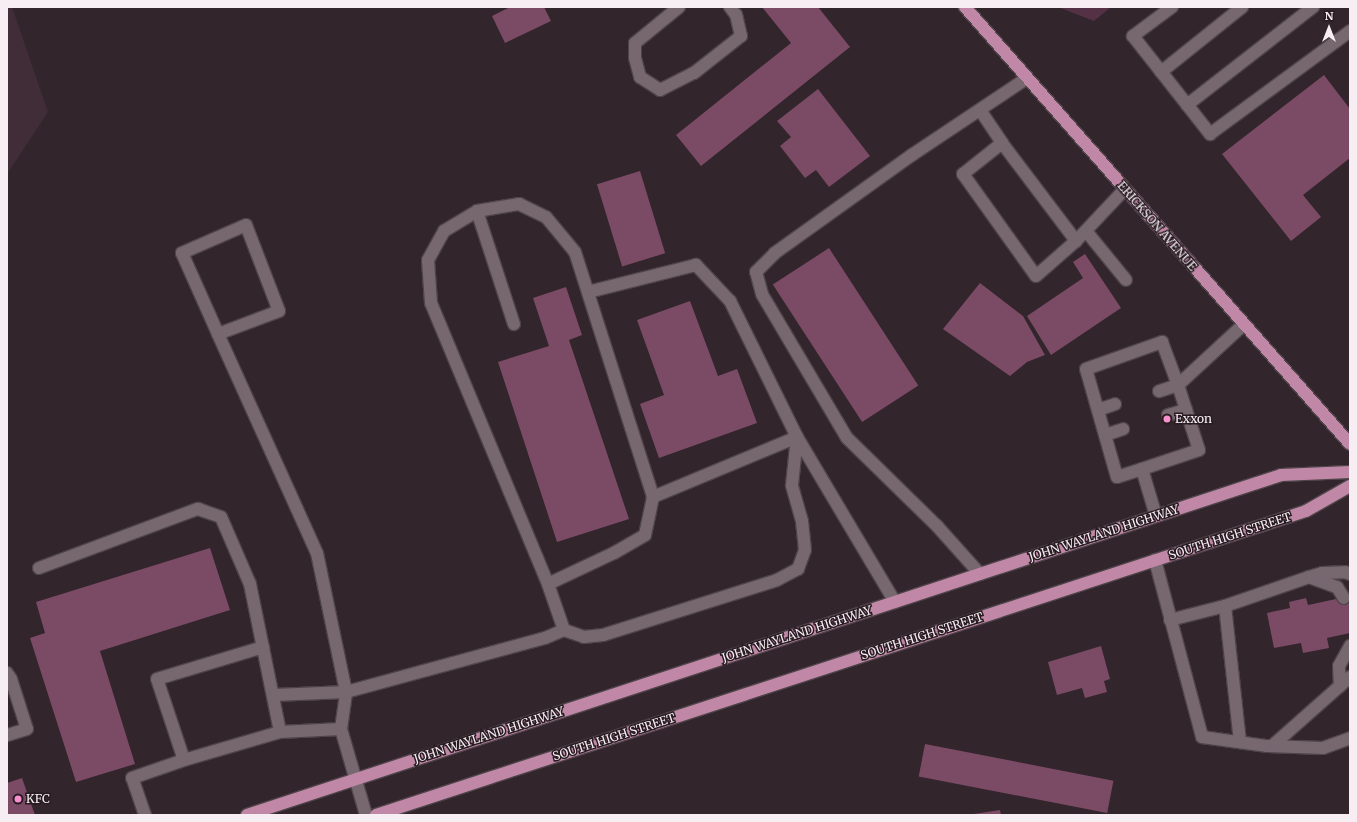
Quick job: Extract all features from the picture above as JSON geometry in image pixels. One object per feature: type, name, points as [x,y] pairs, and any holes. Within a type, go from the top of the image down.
[{"type":"main road","name":"ERICKSON AVENUE","points":[[965,7],[1350,444]]},
{"type":"main road","name":"JOHN WAYLAND HIGHWAY","points":[[247,815],[1281,475],[1350,472]]},
{"type":"main road","name":"SOUTH HIGH STREET","points":[[376,815],[1306,511],[1350,486]]},
{"type":"lane","points":[[679,7],[635,43],[635,58],[640,77],[660,90],[694,73],[741,36],[736,15],[730,7]]},
{"type":"lane","points":[[1172,7],[1133,36],[1210,134],[1350,31]]},
{"type":"lane","points":[[1161,72],[1242,7]]},
{"type":"lane","points":[[1187,105],[1313,7]]},
{"type":"lane","points":[[980,574],[937,526],[847,438],[762,294],[756,272],[775,253],[912,155],[1027,78]]},
{"type":"lane","points":[[980,110],[1002,143],[1076,242]]},
{"type":"lane","points":[[1002,143],[963,174],[1036,276],[1076,242],[1125,189]]},
{"type":"lane","points":[[548,584],[614,553],[645,536],[653,497],[575,252],[546,217],[519,204],[477,211],[444,230],[428,260],[431,302],[548,584],[564,630]]},
{"type":"lane","points":[[477,211],[514,324]]},
{"type":"lane","points":[[218,334],[279,311],[246,225],[182,253],[218,334],[317,554],[346,692],[341,729],[366,815]]},
{"type":"lane","points":[[1086,230],[1126,280]]},
{"type":"lane","points":[[588,292],[696,265],[730,301],[797,437],[895,602]]},
{"type":"lane","points":[[1159,391],[1178,385],[1244,324]]},
{"type":"lane","points":[[1162,342],[1178,385],[1198,450],[1117,477],[1086,369],[1162,342]]},
{"type":"lane","points":[[1098,410],[1115,404]]},
{"type":"lane","points":[[1168,415],[1186,410]]},
{"type":"lane","points":[[1105,435],[1123,429]]},
{"type":"lane","points":[[653,497],[797,437]]},
{"type":"lane","points":[[274,695],[346,692],[544,638],[564,630],[584,637],[603,635],[777,580],[798,569],[805,550],[802,521],[792,485],[797,437]]},
{"type":"lane","points":[[1142,469],[1156,516]]},
{"type":"lane","points":[[39,568],[198,509],[221,517],[250,584],[274,695],[280,732]]},
{"type":"lane","points":[[1155,560],[1202,737],[1272,746],[1323,748],[1350,738]]},
{"type":"lane","points":[[1170,620],[1225,606],[1322,573],[1345,572],[1350,574]]},
{"type":"lane","points":[[1309,577],[1337,587],[1344,598]]},
{"type":"lane","points":[[1225,606],[1240,742]]},
{"type":"lane","points":[[1340,686],[1339,666],[1350,646]]},
{"type":"lane","points":[[184,760],[157,679],[263,647]]},
{"type":"lane","points":[[7,673],[11,679],[27,729],[7,735]]},
{"type":"lane","points":[[1272,746],[1350,677]]},
{"type":"lane","points":[[144,815],[132,778],[184,760],[280,732],[341,729]]},
{"type":"shaded area","points":[[7,7],[12,7],[48,112],[7,174]]},
{"type":"shaded area","points":[[1058,7],[1111,7],[1094,21]]},
{"type":"building","points":[[510,7],[544,7],[551,21],[505,43],[492,16]]},
{"type":"building","points":[[762,7],[818,7],[850,47],[701,166],[676,135],[791,43]]},
{"type":"building","points":[[1324,75],[1350,109],[1350,158],[1303,195],[1321,217],[1291,241],[1222,154]]},
{"type":"building","points":[[818,89],[870,156],[829,187],[816,170],[805,178],[780,146],[791,137],[777,121]]},
{"type":"building","points":[[640,171],[665,253],[622,266],[597,184]]},
{"type":"building","points":[[829,248],[918,386],[862,422],[773,284]]},
{"type":"building","points":[[1085,254],[1121,308],[1051,355],[1027,316],[1083,278],[1073,262]]},
{"type":"building","points":[[980,283],[1023,316],[1045,355],[1027,362],[1010,376],[943,329]]},
{"type":"building","points":[[566,287],[582,335],[569,340],[629,519],[557,542],[498,362],[549,346],[533,298]]},
{"type":"building","points":[[690,301],[718,376],[737,369],[757,423],[659,458],[640,404],[664,395],[637,320]]},
{"type":"building","points":[[210,548],[230,610],[100,651],[135,764],[76,782],[30,638],[45,633],[36,602]]},
{"type":"building","points":[[1350,596],[1350,633],[1327,638],[1329,648],[1303,653],[1301,643],[1274,648],[1267,613],[1290,608],[1289,602],[1306,598],[1308,605]]},
{"type":"building","points":[[1101,646],[1110,679],[1104,681],[1107,692],[1085,698],[1082,688],[1057,695],[1048,662]]},
{"type":"building","points":[[925,744],[1113,781],[1107,813],[919,776]]},
{"type":"building","name":"KFC","points":[[22,778],[35,815],[7,815],[7,783]]},
{"type":"building","points":[[1000,810],[1001,815],[974,815],[974,814]]},
{"type":"place","name":"Exxon","points":[[1167,419]]},
{"type":"place","name":"KFC","points":[[18,799]]}]
